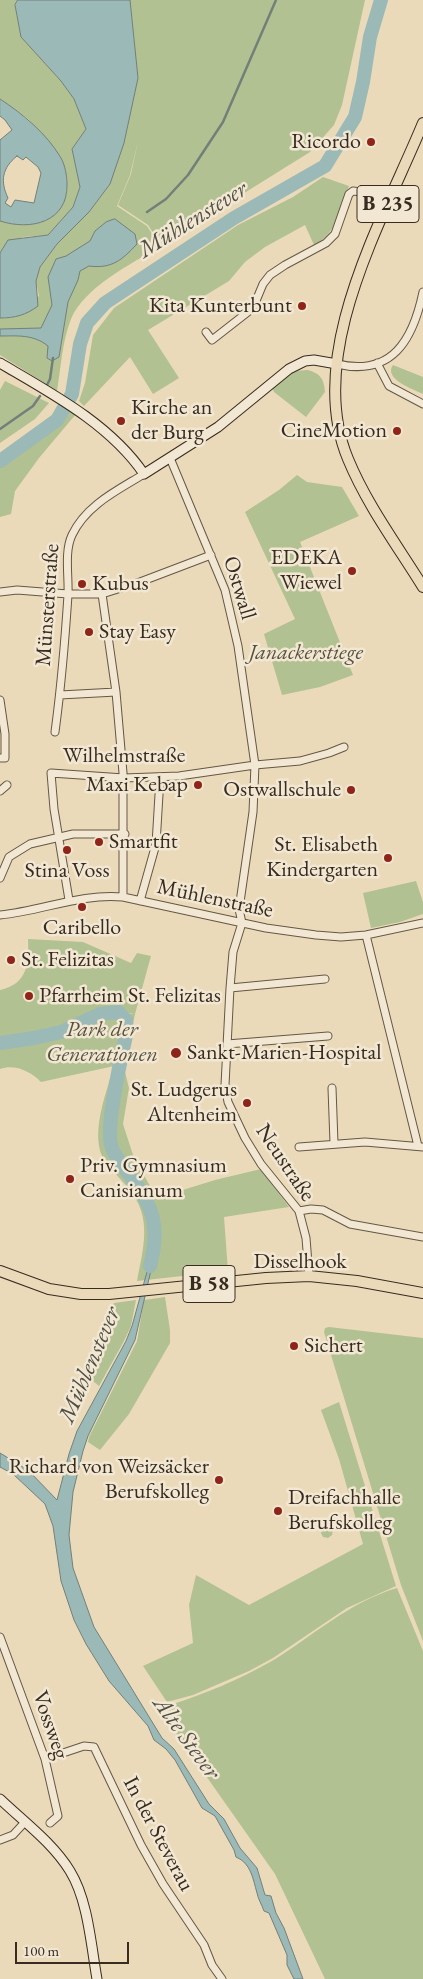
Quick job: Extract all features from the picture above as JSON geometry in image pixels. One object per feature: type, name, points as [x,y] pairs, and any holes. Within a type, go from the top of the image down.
[{"type":"main road","name":"B 235","points":[[423,123],[348,306],[338,346],[335,387],[336,412],[347,458],[380,520],[423,587]]},
{"type":"main road","name":"Disselhook","points":[[0,1271],[49,1290],[96,1295],[266,1278],[309,1276],[358,1281],[423,1293]]},
{"type":"street","points":[[205,345],[252,308],[263,284],[270,275],[326,243],[335,234],[349,194],[361,192],[389,203]]},
{"type":"street","points":[[337,364],[358,368],[377,363],[397,352],[409,336],[416,321],[423,292]]},
{"type":"street","points":[[206,332],[212,340]]},
{"type":"street","name":"Münsterstraße","points":[[56,732],[68,594],[68,556],[72,535],[82,520],[97,504],[218,426],[289,369],[314,360],[337,364]]},
{"type":"street","points":[[0,362],[75,408],[113,439],[144,474]]},
{"type":"street","points":[[377,363],[389,386],[423,404]]},
{"type":"street","name":"Ostwall","points":[[170,458],[224,590],[238,646],[255,765],[253,812],[239,909],[242,923]]},
{"type":"street","points":[[0,592],[17,590],[68,594],[102,594],[140,582],[210,555]]},
{"type":"street","points":[[102,594],[116,692],[124,778],[124,897]]},
{"type":"street","points":[[60,695],[116,692]]},
{"type":"street","points":[[0,700],[5,734],[3,758]]},
{"type":"street","points":[[255,765],[300,761],[344,747]]},
{"type":"street","name":"Wilhelmstraße","points":[[59,836],[54,809],[51,773],[124,778],[160,778],[255,765]]},
{"type":"street","points":[[140,901],[156,844],[160,778]]},
{"type":"street","points":[[0,791],[7,785]]},
{"type":"street","points":[[0,878],[9,856],[30,844],[73,834],[125,834]]},
{"type":"street","points":[[59,836],[70,900]]},
{"type":"street","name":"Mühlenstraße","points":[[0,915],[21,913],[70,900],[110,896],[124,897],[266,928],[305,934],[341,937],[366,935],[423,923]]},
{"type":"street","name":"Neustraße","points":[[242,923],[233,952],[230,988],[225,1085],[228,1102],[260,1164],[299,1211],[306,1238],[309,1276]]},
{"type":"street","points":[[299,1148],[334,1143],[365,1142],[420,1147],[366,935]]},
{"type":"street","points":[[230,988],[325,979]]},
{"type":"street","points":[[227,1044],[328,1036]]},
{"type":"street","points":[[332,1088],[334,1143]]},
{"type":"street","points":[[299,1211],[323,1210],[350,1224],[423,1237]]},
{"type":"street","name":"Vossweg","points":[[0,1637],[45,1759],[58,1816],[50,1823]]},
{"type":"street","name":"In der Steverau","points":[[45,1759],[84,1746],[94,1747],[141,1845],[163,1884],[204,1945],[212,1965],[222,1979]]},
{"type":"street","points":[[0,1799],[60,1858],[74,1877],[84,1903],[97,1979]]},
{"type":"street","points":[[0,1840],[13,1835],[25,1822]]},
{"type":"green space","points":[[0,0],[18,0],[15,5],[21,37],[61,81],[74,99],[86,129],[72,149],[80,187],[73,207],[48,235],[23,237],[0,253],[0,221],[11,224],[67,194],[67,179],[61,158],[28,119],[0,99]]},
{"type":"green space","points":[[130,0],[365,0],[342,105],[334,125],[310,152],[161,245],[148,225],[118,205],[131,174],[138,141],[130,175],[117,206],[147,226],[160,246],[110,277],[77,307],[71,319],[66,337],[57,391],[0,355],[0,318],[11,318],[39,296],[36,281],[40,267],[57,244],[89,212],[110,184]]},
{"type":"green space","points":[[323,177],[349,186],[337,220],[322,240],[314,245],[305,225],[265,247],[245,262],[229,281],[148,330],[179,378],[153,394],[130,357],[84,406],[79,401],[85,383],[93,335],[114,308],[238,225],[293,197]]},
{"type":"green space","points":[[393,365],[423,377],[423,394],[395,379],[391,370]]},
{"type":"green space","points":[[308,370],[316,373],[321,378],[325,392],[306,417],[274,392],[272,388],[294,371]]},
{"type":"green space","points":[[5,381],[49,403],[35,419],[0,443],[0,390]]},
{"type":"green space","points":[[70,409],[76,414],[39,458],[15,491],[11,514],[0,517],[0,466],[61,423]]},
{"type":"green space","name":"Janackerstiege","points":[[297,475],[307,482],[342,487],[359,516],[300,542],[353,675],[320,687],[282,695],[264,634],[295,619],[245,512],[279,490]]},
{"type":"green space","points":[[416,881],[423,902],[423,914],[400,922],[371,928],[363,893]]},
{"type":"green space","points":[[28,939],[83,942],[131,963],[137,953],[151,956],[135,1014],[118,1011],[99,1012],[60,1030],[32,1037],[0,1040],[0,990],[16,983],[25,971],[28,956]]},
{"type":"green space","name":"Park der Generationen","points":[[118,1013],[135,1014],[124,1068],[129,1088],[123,1124],[134,1158],[157,1198],[215,1180],[261,1169],[289,1207],[224,1217],[228,1271],[137,1281],[144,1234],[144,1222],[141,1211],[129,1189],[104,1160],[99,1146],[98,1134],[101,1111],[114,1066],[41,1082],[32,1075],[17,1068],[0,1069],[0,1044],[34,1040],[62,1033],[100,1016]]},
{"type":"green space","points":[[165,1297],[170,1343],[129,1414],[100,1450],[88,1442],[89,1437],[137,1341],[144,1300]]},
{"type":"green space","points":[[136,1300],[131,1326],[99,1386],[87,1376],[104,1350],[102,1339],[109,1313],[114,1303]]},
{"type":"green space","points":[[325,1328],[423,1338],[423,1641],[401,1585],[324,1332]]},
{"type":"green space","points":[[339,1402],[396,1586],[347,1608],[273,1658],[249,1671],[193,1695],[167,1702],[143,1666],[193,1643],[189,1605],[196,1575],[249,1605],[363,1544],[339,1459],[321,1410]]},
{"type":"green space","points":[[323,1520],[329,1520],[327,1526],[333,1530],[332,1535],[328,1538],[323,1537],[321,1533],[322,1527],[318,1523]]},
{"type":"green space","points":[[397,1588],[423,1651],[423,1979],[325,1979],[275,1874],[166,1719],[170,1705],[222,1686],[260,1668],[347,1611],[380,1594]]},
{"type":"water","points":[[18,0],[130,0],[138,78],[124,143],[110,184],[89,212],[57,244],[40,267],[36,281],[38,306],[20,315],[0,318],[0,253],[8,240],[48,235],[73,207],[80,187],[72,149],[86,129],[74,99],[61,81],[21,37],[15,5]]},
{"type":"water","points":[[0,99],[26,118],[42,133],[55,149],[65,167],[67,178],[66,197],[61,207],[46,220],[24,225],[0,221],[0,140],[12,130],[0,116]],"holes":[[[17,156],[23,160],[26,157],[38,167],[41,173],[34,203],[15,200],[11,207],[5,203],[8,198],[3,180],[5,170]]]},
{"type":"water","points":[[115,219],[135,234],[137,244],[121,259],[110,265],[89,266],[80,271],[68,302],[59,357],[52,361],[47,358],[48,346],[37,339],[25,336],[0,336],[0,329],[41,328],[52,305],[48,277],[56,259],[66,256],[90,241],[95,231],[106,222]]},
{"type":"water","points":[[154,1248],[156,1248],[135,1340],[88,1436],[83,1451],[73,1492],[69,1535],[73,1568],[94,1627],[162,1738],[174,1749],[209,1804],[224,1819],[240,1848],[257,1868],[265,1895],[271,1896],[303,1979],[294,1979],[287,1965],[287,1955],[269,1913],[264,1911],[259,1900],[251,1872],[245,1863],[236,1857],[215,1816],[202,1808],[175,1760],[166,1749],[154,1740],[148,1726],[109,1681],[86,1644],[74,1620],[61,1581],[53,1526],[45,1504],[13,1474],[0,1467],[0,1453],[28,1470],[57,1500],[77,1431],[126,1341],[132,1326]]},
{"type":"waterway","points":[[147,212],[166,199],[188,175],[223,122],[276,0]]},
{"type":"waterway","name":"Mühlenstever","points":[[0,461],[57,420],[72,394],[80,344],[87,323],[105,303],[234,218],[325,166],[355,117],[370,37],[381,0]]},
{"type":"waterway","points":[[47,385],[50,379],[53,358]]},
{"type":"waterway","points":[[0,429],[33,406],[40,396]]},
{"type":"waterway","name":"Mühlenstever","points":[[0,1043],[61,1032],[100,1014],[118,1012],[126,1020],[127,1031],[112,1109],[110,1138],[115,1155],[139,1188],[150,1208],[154,1229],[150,1266]]},
{"type":"place","name":"Ricordo","points":[[371,142]]},
{"type":"place","name":"Kita Kunterbunt","points":[[302,306]]},
{"type":"place","name":"Kirche an der Burg","points":[[121,421]]},
{"type":"place","name":"CineMotion","points":[[397,431]]},
{"type":"place","name":"EDEKA Wiewel","points":[[352,571]]},
{"type":"place","name":"Kubus","points":[[82,584]]},
{"type":"place","name":"Stay Easy","points":[[89,632]]},
{"type":"place","name":"Maxi Kebap","points":[[198,785]]},
{"type":"place","name":"Ostwallschule","points":[[351,790]]},
{"type":"place","name":"Smartfit","points":[[99,842]]},
{"type":"place","name":"Stina Voss","points":[[67,850]]},
{"type":"place","name":"St. Elisabeth Kindergarten","points":[[388,858]]},
{"type":"place","name":"Caribello","points":[[82,907]]},
{"type":"place","name":"St. Felizitas","points":[[11,960]]},
{"type":"place","name":"Pfarrheim St. Felizitas","points":[[29,996]]},
{"type":"place","name":"Sankt-Marien-Hospital","points":[[176,1053]]},
{"type":"place","name":"St. Ludgerus Altenheim","points":[[247,1103]]},
{"type":"place","name":"Priv. Gymnasium Canisianum","points":[[70,1179]]},
{"type":"place","name":"Sichert","points":[[294,1346]]},
{"type":"place","name":"Richard von Weizsäcker Berufskolleg","points":[[219,1480]]},
{"type":"place","name":"Dreifachhalle Berufskolleg","points":[[278,1511]]},
{"type":"water label","name":"Alte Stever","points":[[186,1738]]}]
